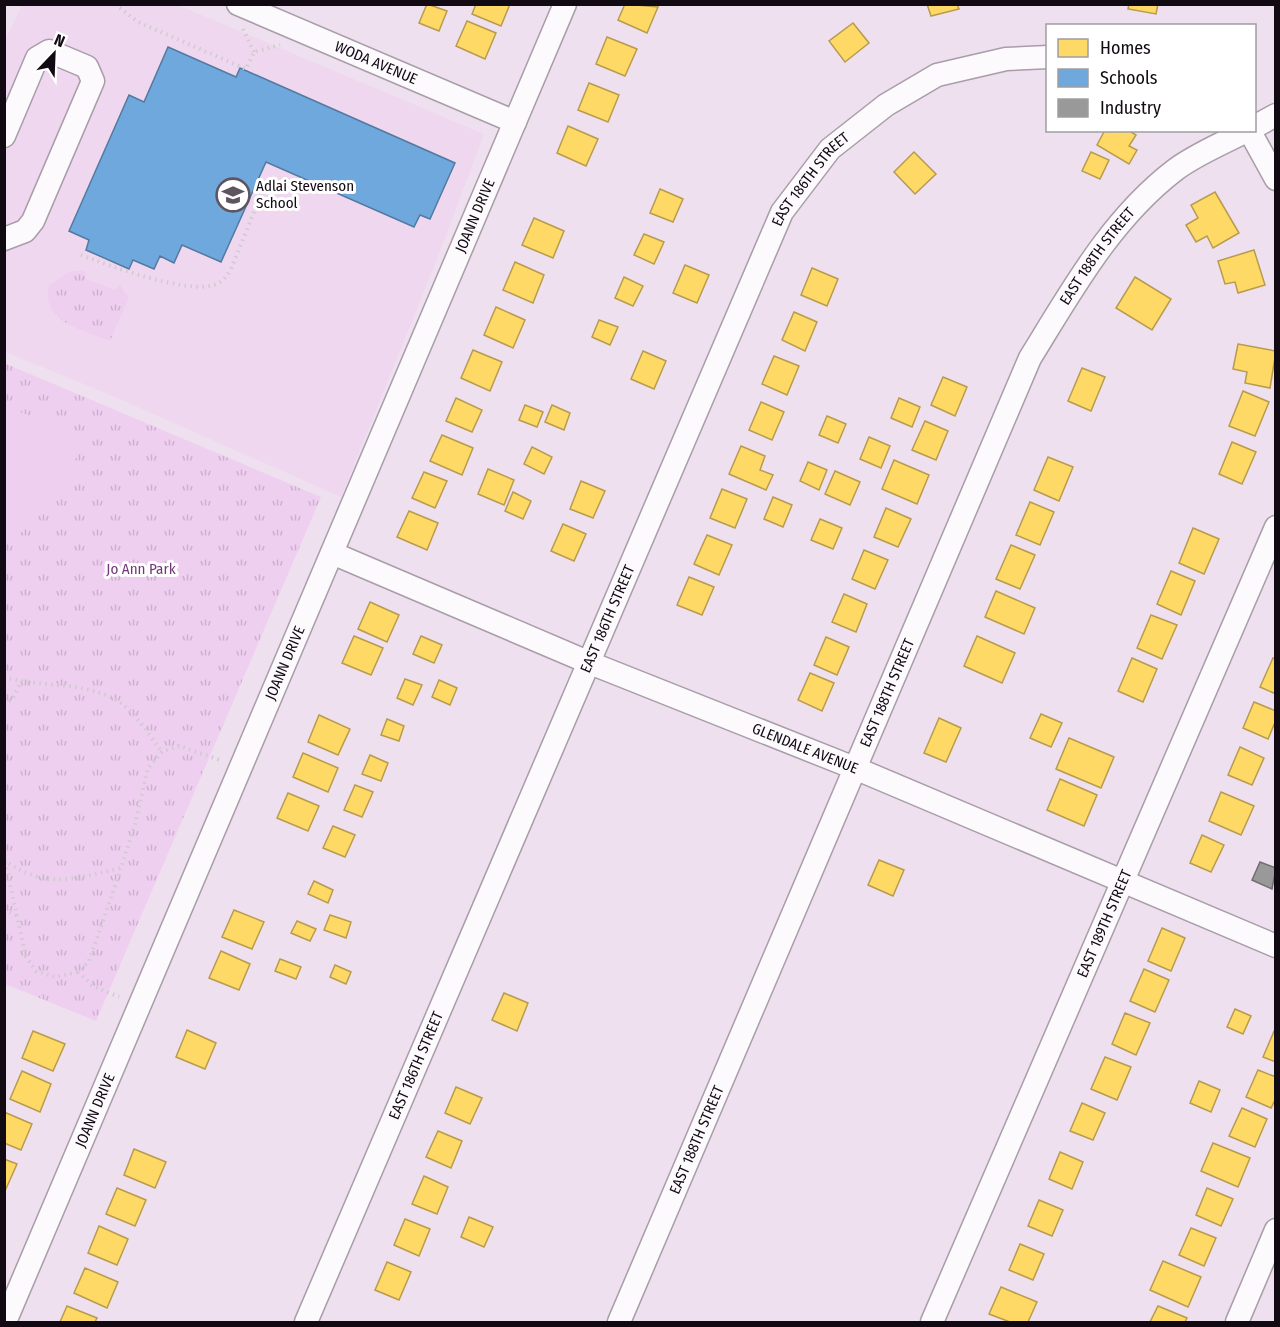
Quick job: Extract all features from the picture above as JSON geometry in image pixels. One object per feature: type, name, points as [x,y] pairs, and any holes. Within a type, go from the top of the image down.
[{"type":"street","name":"JOANN DRIVE","points":[[5,1323],[564,4]]},
{"type":"street","name":"WODA AVENUE","points":[[239,13],[277,12],[515,122]]},
{"type":"street","points":[[4,136],[37,58],[42,53],[49,51],[87,67],[93,81],[33,221],[25,231],[4,239]]},
{"type":"street","name":"EAST 186TH STREET","points":[[306,1323],[782,212],[830,149],[886,105],[937,75],[1006,59],[1046,57]]},
{"type":"street","points":[[1256,126],[1275,115]]},
{"type":"street","name":"EAST 188TH STREET","points":[[619,1323],[857,769],[1030,358],[1077,282],[1120,221],[1176,169],[1245,132]]},
{"type":"street","points":[[1250,132],[1275,179]]},
{"type":"street","name":"EAST 189TH STREET","points":[[932,1323],[1275,526]]},
{"type":"street","name":"GLENDALE AVENUE","points":[[332,553],[590,663],[857,769],[1275,946]]},
{"type":"street","points":[[1236,1323],[1275,1230]]},
{"type":"path","points":[[116,4],[138,22],[246,69],[254,52],[239,13]]},
{"type":"path","points":[[254,52],[289,42]]},
{"type":"path","points":[[81,255],[128,273],[189,284],[213,285],[225,279],[231,269],[261,195]]},
{"type":"path","points":[[4,677],[21,682],[84,689],[111,697],[127,708],[162,752]]},
{"type":"path","points":[[4,705],[13,698],[21,682]]},
{"type":"path","points":[[4,861],[26,957],[36,971],[55,977],[78,972],[89,962],[135,824],[148,768],[162,752],[179,746],[220,760]]},
{"type":"path","points":[[4,861],[35,877],[54,881],[77,880],[121,868]]},
{"type":"path","points":[[4,910],[18,916]]},
{"type":"path","points":[[78,972],[93,986],[119,997]]},
{"type":"shaded area","name":"Adlai Stevenson School","points":[[22,5],[178,5],[484,134],[438,257],[341,497],[108,394],[5,352],[4,42]]},
{"type":"green space","points":[[71,271],[85,271],[86,279],[115,290],[120,285],[129,298],[110,341],[66,323],[51,308],[48,298],[49,285]]},
{"type":"green space","name":"Jo Ann Park","points":[[4,363],[321,497],[96,1021],[5,984]]},
{"type":"green space","points":[[5,406],[86,438],[63,483],[43,511],[19,534],[5,542]]},
{"type":"building: Homes","points":[[427,4],[447,11],[439,31],[419,23]]},
{"type":"building: Homes","points":[[476,4],[510,4],[501,26],[472,14]]},
{"type":"building: Homes","points":[[625,4],[658,7],[647,33],[618,20]]},
{"type":"building: Homes","points":[[927,4],[957,4],[959,9],[931,16]]},
{"type":"building: Homes","points":[[1129,4],[1158,4],[1156,14],[1128,9]]},
{"type":"building: Homes","points":[[467,21],[496,33],[485,59],[456,46]]},
{"type":"building: Homes","points":[[853,23],[869,43],[845,62],[829,41]]},
{"type":"building: Homes","points":[[607,37],[637,49],[625,76],[596,64]]},
{"type":"building: Homes","points":[[589,83],[619,95],[608,122],[578,110]]},
{"type":"building: Homes","points":[[568,126],[598,139],[586,166],[557,153]]},
{"type":"building: Homes","points":[[1104,132],[1131,132],[1136,135],[1129,146],[1137,150],[1129,164],[1097,145]]},
{"type":"building: Homes","points":[[914,152],[936,174],[915,194],[894,172]]},
{"type":"building: Homes","points":[[1091,152],[1109,160],[1100,179],[1082,171]]},
{"type":"building: Homes","points":[[660,189],[683,199],[673,222],[650,213]]},
{"type":"building: Homes","points":[[1215,192],[1239,233],[1213,248],[1207,236],[1196,242],[1186,225],[1198,218],[1191,205]]},
{"type":"building: Homes","points":[[534,218],[564,231],[553,258],[522,245]]},
{"type":"building: Homes","points":[[644,234],[664,242],[654,264],[634,255]]},
{"type":"building: Homes","points":[[1254,250],[1265,285],[1238,293],[1235,282],[1225,284],[1218,261]]},
{"type":"building: Homes","points":[[515,262],[544,275],[533,303],[503,290]]},
{"type":"building: Homes","points":[[685,265],[709,275],[697,303],[673,293]]},
{"type":"building: Homes","points":[[812,268],[838,279],[827,306],[801,295]]},
{"type":"building: Homes","points":[[624,277],[643,286],[633,306],[615,298]]},
{"type":"building: Homes","points":[[1135,277],[1171,299],[1152,330],[1116,308]]},
{"type":"building: Homes","points":[[496,307],[525,320],[513,348],[484,335]]},
{"type":"building: Homes","points":[[794,312],[817,322],[805,351],[782,340]]},
{"type":"building: Homes","points":[[599,320],[618,327],[610,345],[592,337]]},
{"type":"building: Homes","points":[[1238,344],[1276,351],[1270,388],[1245,383],[1247,372],[1233,369]]},
{"type":"building: Homes","points":[[473,350],[502,362],[490,391],[461,378]]},
{"type":"building: Homes","points":[[643,351],[666,361],[654,389],[631,379]]},
{"type":"building: Homes","points":[[774,356],[799,366],[787,395],[762,384]]},
{"type":"building: Homes","points":[[1082,368],[1105,377],[1091,411],[1068,401]]},
{"type":"building: Homes","points":[[943,377],[967,387],[955,416],[931,405]]},
{"type":"building: Homes","points":[[1243,391],[1269,402],[1255,436],[1229,426]]},
{"type":"building: Homes","points":[[456,398],[482,410],[472,432],[446,421]]},
{"type":"building: Homes","points":[[899,398],[920,407],[912,427],[891,418]]},
{"type":"building: Homes","points":[[761,402],[784,412],[772,440],[749,430]]},
{"type":"building: Homes","points":[[525,405],[543,412],[537,427],[519,420]]},
{"type":"building: Homes","points":[[552,405],[570,413],[564,430],[545,422]]},
{"type":"building: Homes","points":[[827,416],[846,424],[838,443],[819,435]]},
{"type":"building: Homes","points":[[925,421],[948,431],[936,460],[912,450]]},
{"type":"building: Homes","points":[[442,435],[473,448],[462,475],[430,461]]},
{"type":"building: Homes","points":[[869,437],[890,446],[881,468],[860,459]]},
{"type":"building: Homes","points":[[1232,442],[1256,452],[1242,484],[1219,474]]},
{"type":"building: Homes","points":[[741,446],[765,456],[760,470],[773,475],[766,490],[729,474]]},
{"type":"building: Homes","points":[[532,447],[552,457],[544,474],[524,464]]},
{"type":"building: Homes","points":[[1048,457],[1073,467],[1059,501],[1034,490]]},
{"type":"building: Homes","points":[[894,460],[929,475],[917,504],[882,489]]},
{"type":"building: Homes","points":[[808,462],[827,470],[819,490],[800,481]]},
{"type":"building: Homes","points":[[488,469],[514,480],[504,505],[478,494]]},
{"type":"building: Homes","points":[[835,471],[860,482],[850,505],[825,494]]},
{"type":"building: Homes","points":[[424,472],[447,481],[435,508],[412,498]]},
{"type":"building: Homes","points":[[581,481],[605,491],[593,518],[570,509]]},
{"type":"building: Homes","points":[[722,489],[747,499],[735,528],[710,518]]},
{"type":"building: Homes","points":[[513,492],[531,501],[523,519],[505,511]]},
{"type":"building: Homes","points":[[773,497],[792,505],[783,527],[764,519]]},
{"type":"building: Homes","points":[[1030,502],[1054,512],[1040,545],[1016,535]]},
{"type":"building: Homes","points":[[886,508],[911,519],[898,547],[874,537]]},
{"type":"building: Homes","points":[[409,511],[438,523],[427,550],[397,537]]},
{"type":"building: Homes","points":[[820,519],[842,528],[833,549],[811,540]]},
{"type":"building: Homes","points":[[563,524],[586,534],[574,561],[551,551]]},
{"type":"building: Homes","points":[[1193,528],[1219,539],[1204,574],[1179,563]]},
{"type":"building: Homes","points":[[707,535],[732,545],[719,575],[694,564]]},
{"type":"building: Homes","points":[[1011,545],[1035,555],[1020,589],[996,579]]},
{"type":"building: Homes","points":[[864,550],[888,560],[875,589],[852,579]]},
{"type":"building: Homes","points":[[1171,571],[1195,581],[1181,615],[1157,604]]},
{"type":"building: Homes","points":[[689,577],[714,587],[702,615],[677,605]]},
{"type":"building: Homes","points":[[996,591],[1035,608],[1024,634],[985,617]]},
{"type":"building: Homes","points":[[844,594],[867,604],[856,632],[832,622]]},
{"type":"building: Homes","points":[[370,602],[399,615],[387,642],[358,629]]},
{"type":"building: Homes","points":[[1151,615],[1177,625],[1162,659],[1137,648]]},
{"type":"building: Homes","points":[[354,636],[383,648],[371,675],[342,663]]},
{"type":"building: Homes","points":[[421,636],[442,645],[434,663],[413,654]]},
{"type":"building: Homes","points":[[977,636],[1015,653],[1002,683],[964,666]]},
{"type":"building: Homes","points":[[826,637],[849,647],[837,675],[814,665]]},
{"type":"building: Homes","points":[[1132,658],[1157,669],[1143,702],[1118,691]]},
{"type":"building: Homes","points":[[1273,658],[1276,659],[1276,694],[1260,687]]},
{"type":"building: Homes","points":[[810,673],[834,683],[822,711],[798,700]]},
{"type":"building: Homes","points":[[405,679],[422,685],[413,705],[397,698]]},
{"type":"building: Homes","points":[[439,680],[457,688],[450,705],[432,697]]},
{"type":"building: Homes","points":[[1254,702],[1276,711],[1276,720],[1268,739],[1243,728]]},
{"type":"building: Homes","points":[[1041,714],[1062,723],[1051,747],[1030,738]]},
{"type":"building: Homes","points":[[319,715],[350,729],[338,755],[308,742]]},
{"type":"building: Homes","points":[[939,718],[961,728],[946,762],[924,753]]},
{"type":"building: Homes","points":[[387,719],[404,726],[399,741],[381,735]]},
{"type":"building: Homes","points":[[1069,738],[1114,757],[1101,788],[1056,769]]},
{"type":"building: Homes","points":[[1240,747],[1264,758],[1252,785],[1228,775]]},
{"type":"building: Homes","points":[[303,753],[338,768],[328,792],[293,777]]},
{"type":"building: Homes","points":[[370,755],[388,763],[381,781],[362,774]]},
{"type":"building: Homes","points":[[1060,779],[1097,795],[1084,826],[1047,810]]},
{"type":"building: Homes","points":[[355,785],[373,792],[362,817],[344,810]]},
{"type":"building: Homes","points":[[1221,792],[1254,806],[1241,835],[1209,821]]},
{"type":"building: Homes","points":[[288,793],[319,806],[308,831],[277,818]]},
{"type":"building: Homes","points":[[333,826],[355,835],[345,857],[323,848]]},
{"type":"building: Homes","points":[[1202,835],[1224,845],[1211,872],[1190,863]]},
{"type":"building: Homes","points":[[879,860],[904,870],[893,896],[868,885]]},
{"type":"building: Homes","points":[[314,881],[333,890],[328,903],[308,894]]},
{"type":"building: Homes","points":[[234,910],[264,922],[252,949],[222,937]]},
{"type":"building: Homes","points":[[330,915],[351,922],[346,938],[324,930]]},
{"type":"building: Homes","points":[[297,921],[316,929],[310,941],[291,933]]},
{"type":"building: Homes","points":[[1162,928],[1185,938],[1171,971],[1148,961]]},
{"type":"building: Homes","points":[[221,951],[250,964],[239,990],[209,978]]},
{"type":"building: Homes","points":[[280,959],[301,967],[296,979],[275,971]]},
{"type":"building: Homes","points":[[335,965],[351,972],[346,984],[330,977]]},
{"type":"building: Homes","points":[[1144,969],[1169,980],[1155,1012],[1130,1001]]},
{"type":"building: Homes","points":[[504,993],[528,1003],[517,1031],[492,1020]]},
{"type":"building: Homes","points":[[1235,1009],[1251,1016],[1243,1034],[1227,1027]]},
{"type":"building: Homes","points":[[1125,1013],[1150,1023],[1136,1055],[1112,1044]]},
{"type":"building: Homes","points":[[1276,1029],[1276,1062],[1263,1057]]},
{"type":"building: Homes","points":[[187,1030],[216,1043],[205,1069],[176,1057]]},
{"type":"building: Homes","points":[[33,1031],[65,1044],[53,1071],[22,1058]]},
{"type":"building: Homes","points":[[1105,1057],[1131,1067],[1117,1100],[1091,1089]]},
{"type":"building: Homes","points":[[1258,1070],[1276,1077],[1276,1098],[1271,1108],[1246,1097]]},
{"type":"building: Homes","points":[[22,1071],[51,1084],[40,1112],[10,1099]]},
{"type":"building: Homes","points":[[1199,1081],[1220,1090],[1211,1112],[1190,1103]]},
{"type":"building: Homes","points":[[456,1087],[482,1098],[470,1124],[445,1113]]},
{"type":"building: Homes","points":[[1082,1103],[1105,1113],[1093,1140],[1070,1131]]},
{"type":"building: Homes","points":[[1242,1108],[1267,1119],[1255,1147],[1229,1136]]},
{"type":"building: Homes","points":[[4,1112],[32,1124],[21,1150],[4,1143]]},
{"type":"building: Homes","points":[[438,1131],[462,1141],[451,1168],[426,1157]]},
{"type":"building: Homes","points":[[1213,1143],[1250,1158],[1238,1187],[1201,1171]]},
{"type":"building: Homes","points":[[134,1149],[166,1162],[155,1188],[124,1175]]},
{"type":"building: Homes","points":[[1060,1152],[1083,1162],[1072,1189],[1049,1179]]},
{"type":"building: Homes","points":[[4,1159],[17,1164],[5,1191],[4,1191]]},
{"type":"building: Homes","points":[[424,1176],[448,1187],[437,1214],[412,1204]]},
{"type":"building: Homes","points":[[117,1188],[146,1200],[135,1226],[106,1214]]},
{"type":"building: Homes","points":[[1207,1188],[1233,1199],[1221,1226],[1196,1215]]},
{"type":"building: Homes","points":[[1039,1200],[1063,1210],[1052,1236],[1028,1226]]},
{"type":"building: Homes","points":[[469,1217],[493,1227],[484,1247],[461,1237]]},
{"type":"building: Homes","points":[[405,1219],[430,1229],[419,1256],[394,1245]]},
{"type":"building: Homes","points":[[99,1226],[128,1239],[117,1265],[88,1253]]},
{"type":"building: Homes","points":[[1191,1228],[1216,1238],[1204,1266],[1179,1255]]},
{"type":"building: Homes","points":[[1020,1244],[1044,1254],[1033,1280],[1009,1270]]},
{"type":"building: Homes","points":[[1163,1261],[1201,1277],[1188,1307],[1150,1290]]},
{"type":"building: Homes","points":[[387,1262],[411,1272],[399,1300],[375,1290]]},
{"type":"building: Homes","points":[[85,1268],[118,1282],[107,1308],[74,1293]]},
{"type":"building: Homes","points":[[1001,1287],[1037,1302],[1028,1322],[1010,1322],[989,1314]]},
{"type":"building: Homes","points":[[67,1306],[97,1318],[95,1322],[60,1322]]},
{"type":"building: Homes","points":[[1158,1306],[1187,1318],[1185,1322],[1150,1322]]},
{"type":"building: Schools","points":[[168,47],[236,77],[240,68],[455,163],[430,219],[420,215],[414,227],[266,162],[221,262],[182,245],[174,263],[160,256],[154,269],[133,260],[129,269],[86,250],[89,240],[69,231],[129,95],[144,102]]},
{"type":"building: Industry","points":[[1260,862],[1276,868],[1272,889],[1252,880]]},
{"type":"place","name":"Adlai Stevenson School","points":[[233,195]]}]
